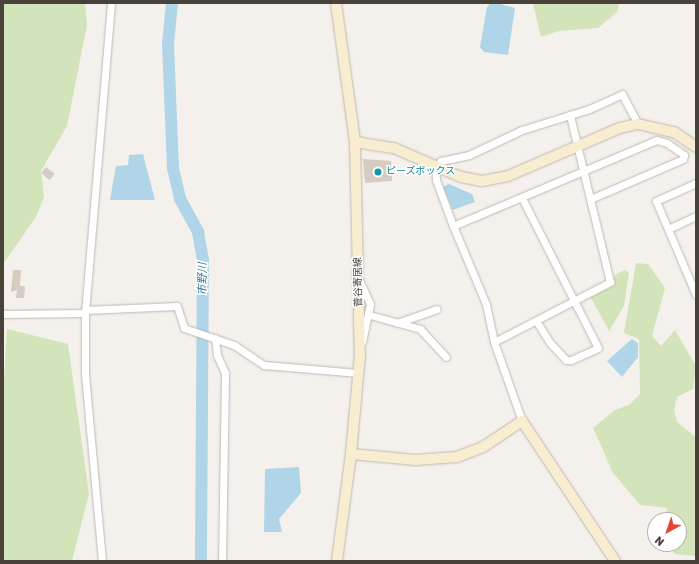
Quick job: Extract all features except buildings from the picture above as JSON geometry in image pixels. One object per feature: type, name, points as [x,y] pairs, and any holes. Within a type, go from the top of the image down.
[{"type":"street","points":[[102,561],[85,374],[85,312],[111,3]]},
{"type":"street","name":"菅谷寄居線","points":[[336,3],[355,142],[360,350],[351,454],[337,561]]},
{"type":"street","points":[[435,166],[442,161],[469,155],[522,130],[570,115],[622,94],[638,124]]},
{"type":"street","points":[[494,342],[610,282],[584,171],[576,146],[570,115]]},
{"type":"street","points":[[355,142],[394,148],[461,177],[482,180],[508,176],[620,128],[638,124],[674,132],[696,147]]},
{"type":"street","points":[[453,226],[657,140],[667,143],[684,155],[683,159],[590,199]]},
{"type":"street","points":[[435,166],[436,180],[453,226],[486,304],[494,342],[522,421],[615,561]]},
{"type":"street","points":[[696,183],[656,201],[696,295]]},
{"type":"street","points":[[522,198],[598,348],[571,360],[566,360],[550,343],[536,320]]},
{"type":"street","points":[[668,229],[696,216]]},
{"type":"street","points":[[359,280],[370,304],[370,315],[360,350]]},
{"type":"street","points":[[3,314],[85,312],[177,306],[184,328],[213,337],[274,368],[359,373]]},
{"type":"street","points":[[397,323],[437,309]]},
{"type":"street","points":[[370,315],[420,329],[446,357]]},
{"type":"street","points":[[213,337],[217,354],[225,373],[222,561]]},
{"type":"street","points":[[351,454],[416,460],[457,457],[483,447],[522,421]]},
{"type":"green space","points":[[3,3],[85,3],[87,25],[67,126],[41,171],[44,197],[36,217],[3,264]]},
{"type":"green space","points":[[533,3],[619,3],[617,12],[598,28],[559,31],[541,37]]},
{"type":"green space","points":[[636,263],[648,264],[665,288],[652,336],[661,346],[675,330],[696,366],[693,389],[677,397],[674,411],[677,422],[696,437],[696,556],[674,554],[673,552],[687,552],[687,512],[666,512],[668,508],[640,505],[613,473],[593,428],[615,410],[629,405],[640,394],[639,339],[624,333]]},
{"type":"green space","points":[[625,270],[629,273],[624,306],[609,331],[590,296],[613,284],[615,275]]},
{"type":"green space","points":[[7,329],[68,344],[89,494],[72,561],[3,561],[3,399]]},
{"type":"water","points":[[491,3],[515,8],[508,55],[484,52],[480,47],[487,7]]},
{"type":"water","points":[[143,154],[155,200],[110,200],[116,166],[128,165],[129,155]]},
{"type":"water","points":[[449,184],[472,194],[475,202],[453,210],[443,187]]},
{"type":"water","points":[[632,339],[638,343],[638,357],[622,377],[607,361]]},
{"type":"water","points":[[299,467],[301,493],[279,519],[282,532],[264,532],[265,469]]},
{"type":"waterway","name":"市野川","points":[[172,3],[168,44],[173,168],[180,199],[198,232],[203,260],[201,561]]},
{"type":"place","name":"ピーズボックス","points":[[378,172]]}]
